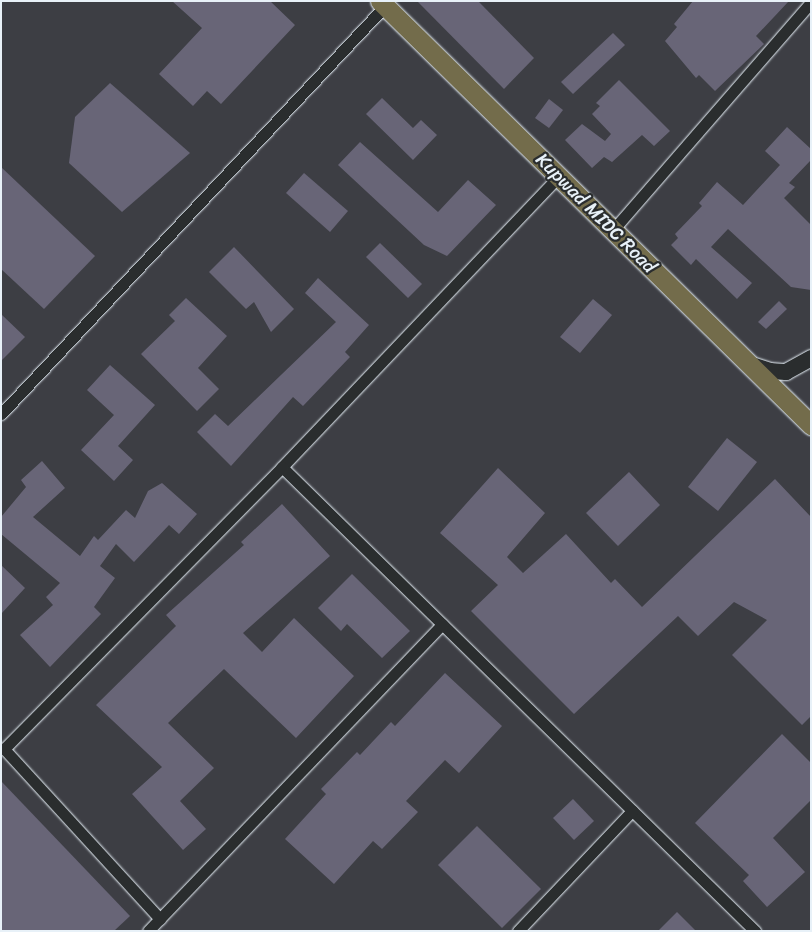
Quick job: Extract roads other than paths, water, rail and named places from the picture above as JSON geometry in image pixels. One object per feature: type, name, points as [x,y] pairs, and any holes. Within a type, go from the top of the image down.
[{"type":"main road","name":"Kupwad MIDC Road","points":[[383,4],[811,425]]},
{"type":"main road","points":[[749,364],[770,372],[786,372],[811,358]]},
{"type":"street","points":[[613,230],[811,2]]},
{"type":"street","points":[[1,414],[383,4]]},
{"type":"street","points":[[160,919],[2,747],[282,467],[559,176]]},
{"type":"street","points":[[282,467],[755,931]]},
{"type":"street","points":[[148,931],[442,624]]},
{"type":"street","points":[[518,931],[632,811]]}]
